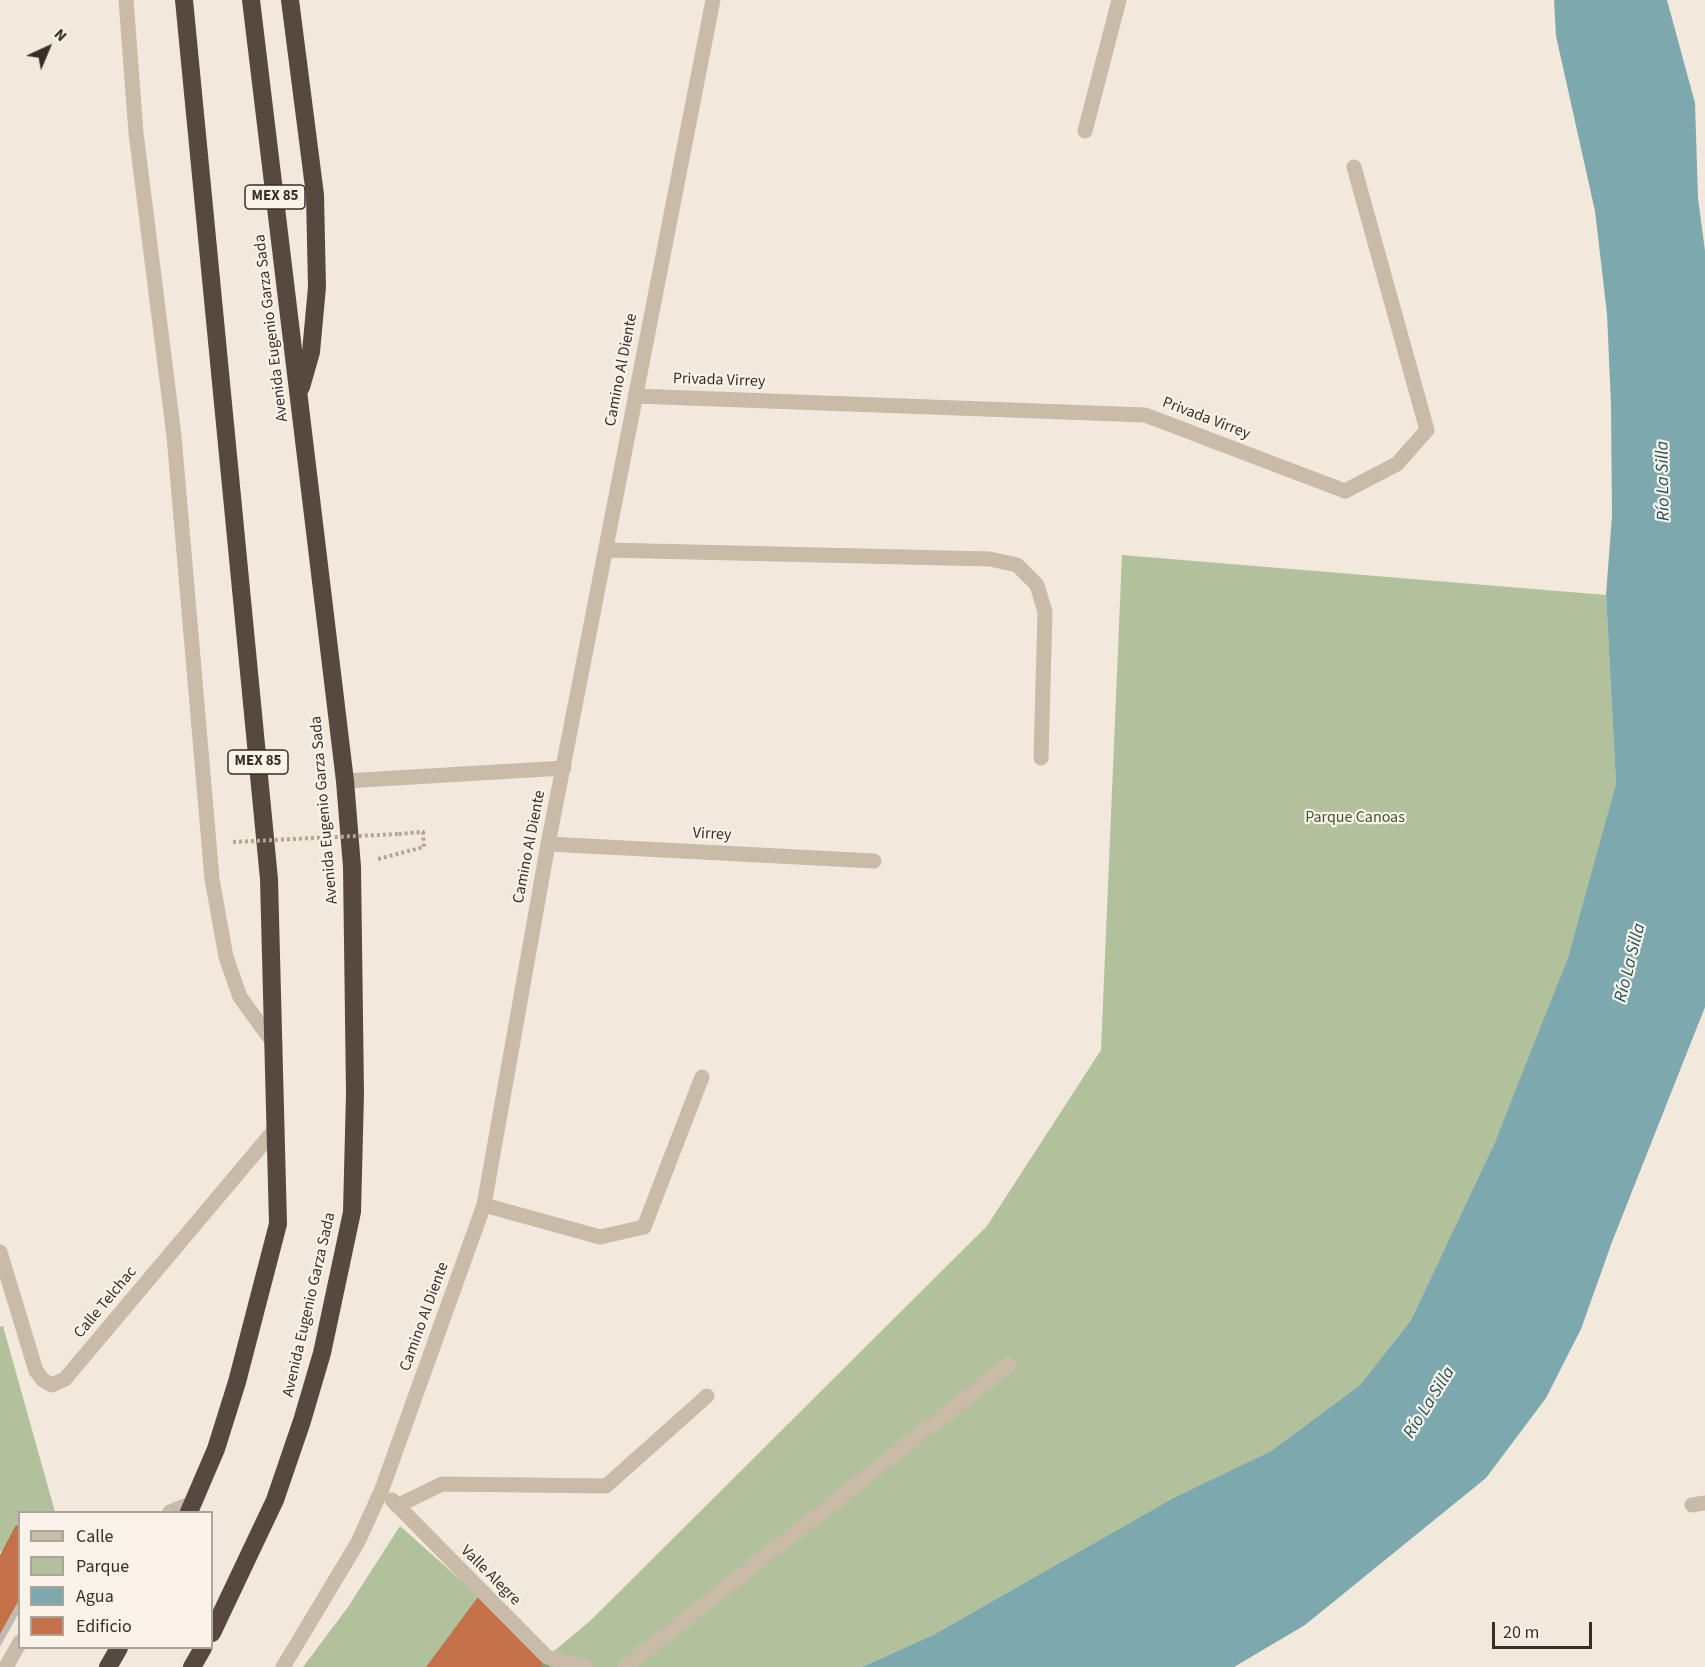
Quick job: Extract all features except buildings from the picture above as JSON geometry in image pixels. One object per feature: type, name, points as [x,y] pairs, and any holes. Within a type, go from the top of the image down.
[{"type":"highway","name":"MEX 85","points":[[184,0],[269,879],[278,1224],[237,1382],[216,1449],[192,1507]]},
{"type":"highway","name":"Avenida Eugenio Garza Sada","points":[[213,1631],[274,1500],[302,1421],[322,1353],[352,1212],[355,1093],[352,867],[345,781],[251,0]]},
{"type":"highway","points":[[290,0],[315,206],[316,287],[312,341],[299,394]]},
{"type":"highway","points":[[108,1667],[118,1649]]},
{"type":"highway","points":[[192,1667],[202,1649]]},
{"type":"street","points":[[126,0],[136,133],[174,436],[209,859],[226,957],[240,997],[275,1045]]},
{"type":"street","name":"Camino Al Diente","points":[[283,1667],[358,1542],[382,1490],[484,1205],[548,844],[713,0]]},
{"type":"street","points":[[1084,131],[1119,0]]},
{"type":"street","name":"Privada Virrey","points":[[635,396],[1145,415],[1345,491],[1397,464],[1427,430],[1353,167]]},
{"type":"street","points":[[606,550],[990,559],[1017,565],[1037,585],[1045,612],[1041,758]]},
{"type":"street","points":[[345,781],[564,768]]},
{"type":"street","name":"Virrey","points":[[548,844],[874,861]]},
{"type":"street","points":[[484,1205],[600,1238],[644,1227],[702,1077]]},
{"type":"street","name":"Calle Telchac","points":[[0,1252],[36,1371],[43,1380],[52,1385],[65,1379],[277,1127]]},
{"type":"street","points":[[625,1667],[1009,1364]]},
{"type":"street","points":[[398,1506],[442,1484],[606,1486],[707,1396]]},
{"type":"street","name":"Valle Alegre","points":[[382,1490],[547,1657],[586,1667]]},
{"type":"street","points":[[174,1511],[192,1507]]},
{"type":"street","points":[[6,1667],[18,1646]]},
{"type":"path","points":[[233,842],[423,832],[424,847],[352,867]]},
{"type":"green space","name":"Parque Canoas","points":[[1122,555],[1606,595],[1616,784],[1596,865],[1568,958],[1536,1043],[1495,1142],[1411,1320],[1360,1385],[1271,1451],[1175,1497],[933,1635],[862,1667],[303,1667],[348,1607],[400,1526],[547,1657],[590,1621],[987,1226],[1101,1050]]},
{"type":"green space","points":[[3,1326],[55,1511],[18,1511],[18,1539],[0,1552],[0,1327]]},
{"type":"water","name":"Río La Silla","points":[[1554,0],[1667,0],[1695,103],[1698,198],[1705,251],[1705,1007],[1612,1242],[1581,1329],[1546,1398],[1486,1478],[1305,1625],[1234,1667],[862,1667],[933,1635],[1175,1497],[1271,1451],[1360,1385],[1411,1320],[1495,1142],[1568,958],[1616,784],[1606,595],[1612,516],[1607,314],[1595,211],[1556,36]]}]
